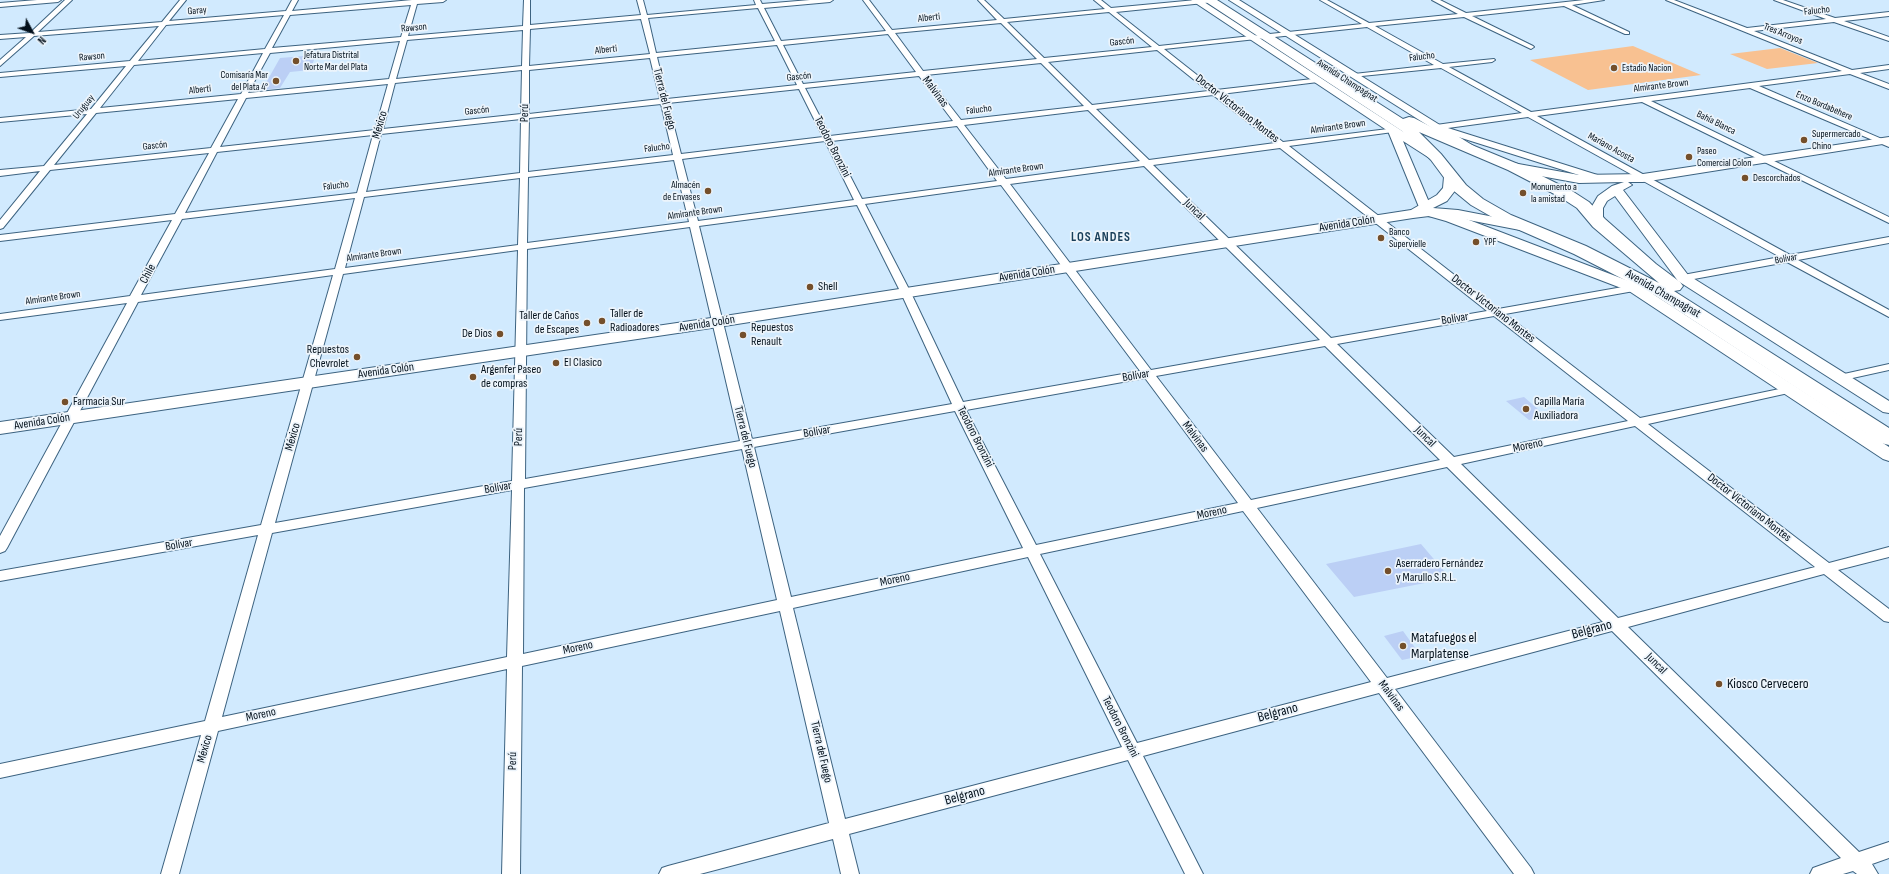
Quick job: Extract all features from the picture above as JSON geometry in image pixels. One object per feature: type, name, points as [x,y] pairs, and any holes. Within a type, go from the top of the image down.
[{"type":"highway","name":"Avenida Champagnat","points":[[1220,0],[1268,35],[1407,128],[1436,157],[1460,188],[1477,202],[1532,230],[1580,250],[1638,279],[1699,314],[1889,438]]},
{"type":"highway","name":"Avenida Champagnat","points":[[1203,1],[1268,35],[1416,125],[1509,165],[1566,194],[1583,205],[1598,221],[1650,268],[1703,306],[1889,424]]},
{"type":"highway","name":"Avenida Colón","points":[[1450,175],[1448,159],[1459,156],[1476,157],[1509,165]]},
{"type":"highway","name":"Avenida Colón","points":[[1532,230],[1575,240],[1592,241],[1601,236],[1603,232],[1598,221]]},
{"type":"highway","points":[[1629,249],[1683,278]]},
{"type":"highway","points":[[1580,250],[1634,288]]},
{"type":"main road","name":"Avenida Colón","points":[[1422,211],[1447,193],[1450,188],[1450,175]]},
{"type":"main road","name":"Avenida Colón","points":[[0,428],[718,322],[1422,211],[1458,214],[1532,230]]},
{"type":"street","points":[[0,4],[58,0]]},
{"type":"street","points":[[0,64],[69,0]]},
{"type":"street","name":"Uruguay","points":[[0,226],[183,0]]},
{"type":"street","name":"Chile","points":[[0,548],[295,0]]},
{"type":"street","name":"Garay","points":[[0,37],[415,1],[443,0]]},
{"type":"street","name":"Perú","points":[[511,874],[527,0]]},
{"type":"street","name":"Tierra del Fuego","points":[[640,0],[850,874]]},
{"type":"street","name":"Rawson","points":[[0,75],[644,17],[759,3],[830,0]]},
{"type":"street","name":"Malvinas","points":[[866,0],[1525,874]]},
{"type":"street","name":"Juncal","points":[[981,0],[1869,874]]},
{"type":"street","name":"Doctor Victoriano Montes","points":[[1097,0],[1376,219],[1889,617]]},
{"type":"street","name":"Alberti","points":[[0,120],[1214,0]]},
{"type":"street","name":"Avenida Champagnat","points":[[1233,0],[1268,35],[1318,80],[1436,157]]},
{"type":"street","name":"Mariano Acosta","points":[[1323,0],[1889,314]]},
{"type":"street","points":[[1435,0],[1531,47]]},
{"type":"street","points":[[1555,0],[1627,33]]},
{"type":"street","name":"Gascón","points":[[0,173],[921,74],[1367,24],[1601,0]]},
{"type":"street","name":"Tres Arroyos","points":[[1669,0],[1889,87]]},
{"type":"street","points":[[1777,0],[1889,39]]},
{"type":"street","name":"México","points":[[170,874],[415,1]]},
{"type":"street","name":"Teodoro Bronzini","points":[[759,3],[906,292],[960,407],[1194,874]]},
{"type":"street","name":"Falucho","points":[[1747,30],[1889,14]]},
{"type":"street","name":"Avenida Champagnat","points":[[1268,35],[1354,76],[1478,152]]},
{"type":"street","name":"Falucho","points":[[1354,76],[1492,60]]},
{"type":"street","name":"Almirante Brown","points":[[1436,126],[1530,115],[1889,67]]},
{"type":"street","name":"Falucho","points":[[0,238],[1318,80]]},
{"type":"street","name":"Enzo Bordabehere","points":[[1751,86],[1886,142]]},
{"type":"street","name":"Bahía Blanca","points":[[1642,99],[1889,220]]},
{"type":"street","name":"Avenida Champagnat","points":[[1436,126],[1604,180]]},
{"type":"street","points":[[1393,130],[1422,211]]},
{"type":"street","name":"Almirante Brown","points":[[0,317],[1393,130]]},
{"type":"street","name":"Avenida Colón","points":[[1509,165],[1553,175],[1604,180],[1643,178],[1886,142]]},
{"type":"street","name":"Avenida Colón","points":[[1598,221],[1597,208],[1602,199],[1616,189],[1643,178]]},
{"type":"street","name":"Avenida Champagnat","points":[[1616,189],[1683,278],[1839,378],[1889,408]]},
{"type":"street","name":"Avenida Champagnat","points":[[1422,211],[1451,218],[1634,288],[1889,456]]},
{"type":"street","name":"Bolívar","points":[[1683,278],[1889,240]]},
{"type":"street","name":"Bolívar","points":[[0,576],[1634,288]]},
{"type":"street","points":[[1839,378],[1889,367]]},
{"type":"street","name":"Moreno","points":[[0,771],[1789,390]]},
{"type":"street","name":"Belgrano","points":[[668,874],[1889,552]]},
{"type":"street","points":[[1819,874],[1889,850]]},
{"type":"shaded area","name":"Estadio Nacion","points":[[1633,46],[1701,75],[1588,90],[1530,60]]},
{"type":"shaded area","points":[[1780,48],[1818,63],[1767,69],[1730,54]]},
{"type":"building","points":[[316,55],[310,70],[290,72],[280,88],[262,90],[280,58]]},
{"type":"building","name":"Capilla María Auxiliadora","points":[[1524,397],[1547,417],[1529,420],[1506,401]]},
{"type":"building","name":"Aserradero Fernández y Marullo S.R.L.","points":[[1421,544],[1450,578],[1354,597],[1326,564]]},
{"type":"building","name":"Matafuegos el Marplatense","points":[[1403,631],[1421,656],[1402,660],[1384,636]]},
{"type":"place","name":"Jefatura Distrital Norte Mar del Plata","points":[[296,61]]},
{"type":"place","name":"Estadio Nacion","points":[[1614,68]]},
{"type":"place","name":"Comisaría Mar del Plata 4°","points":[[276,81]]},
{"type":"place","name":"Supermercado Chino","points":[[1804,140]]},
{"type":"place","name":"Paseo Comercial Colon","points":[[1689,157]]},
{"type":"place","name":"Descorchados","points":[[1745,178]]},
{"type":"place","name":"Almacén de Envases","points":[[708,191]]},
{"type":"place","name":"Monumento a la amistad","points":[[1523,193]]},
{"type":"place","name":"Banco Supervielle","points":[[1381,238]]},
{"type":"place","name":"YPF","points":[[1476,242]]},
{"type":"place","name":"Shell","points":[[810,287]]},
{"type":"place","name":"Taller de Radioadores","points":[[602,321]]},
{"type":"place","name":"Taller de Caños de Escapes","points":[[587,323]]},
{"type":"place","name":"De Dios","points":[[500,334]]},
{"type":"place","name":"Repuestos Renault","points":[[743,335]]},
{"type":"place","name":"Repuestos Chevrolet","points":[[357,357]]},
{"type":"place","name":"El Clasico","points":[[556,363]]},
{"type":"place","name":"Argenfer Paseo de compras","points":[[473,377]]},
{"type":"place","name":"Farmacia Sur","points":[[65,402]]},
{"type":"place","name":"Capilla María Auxiliadora","points":[[1526,409]]},
{"type":"place","name":"Aserradero Fernández y Marullo S.R.L.","points":[[1388,571]]},
{"type":"place","name":"Matafuegos el Marplatense","points":[[1403,646]]},
{"type":"place","name":"Kiosco Cervecero","points":[[1719,684]]},
{"type":"district","name":"LOS ANDES","points":[[1101,238]]}]
